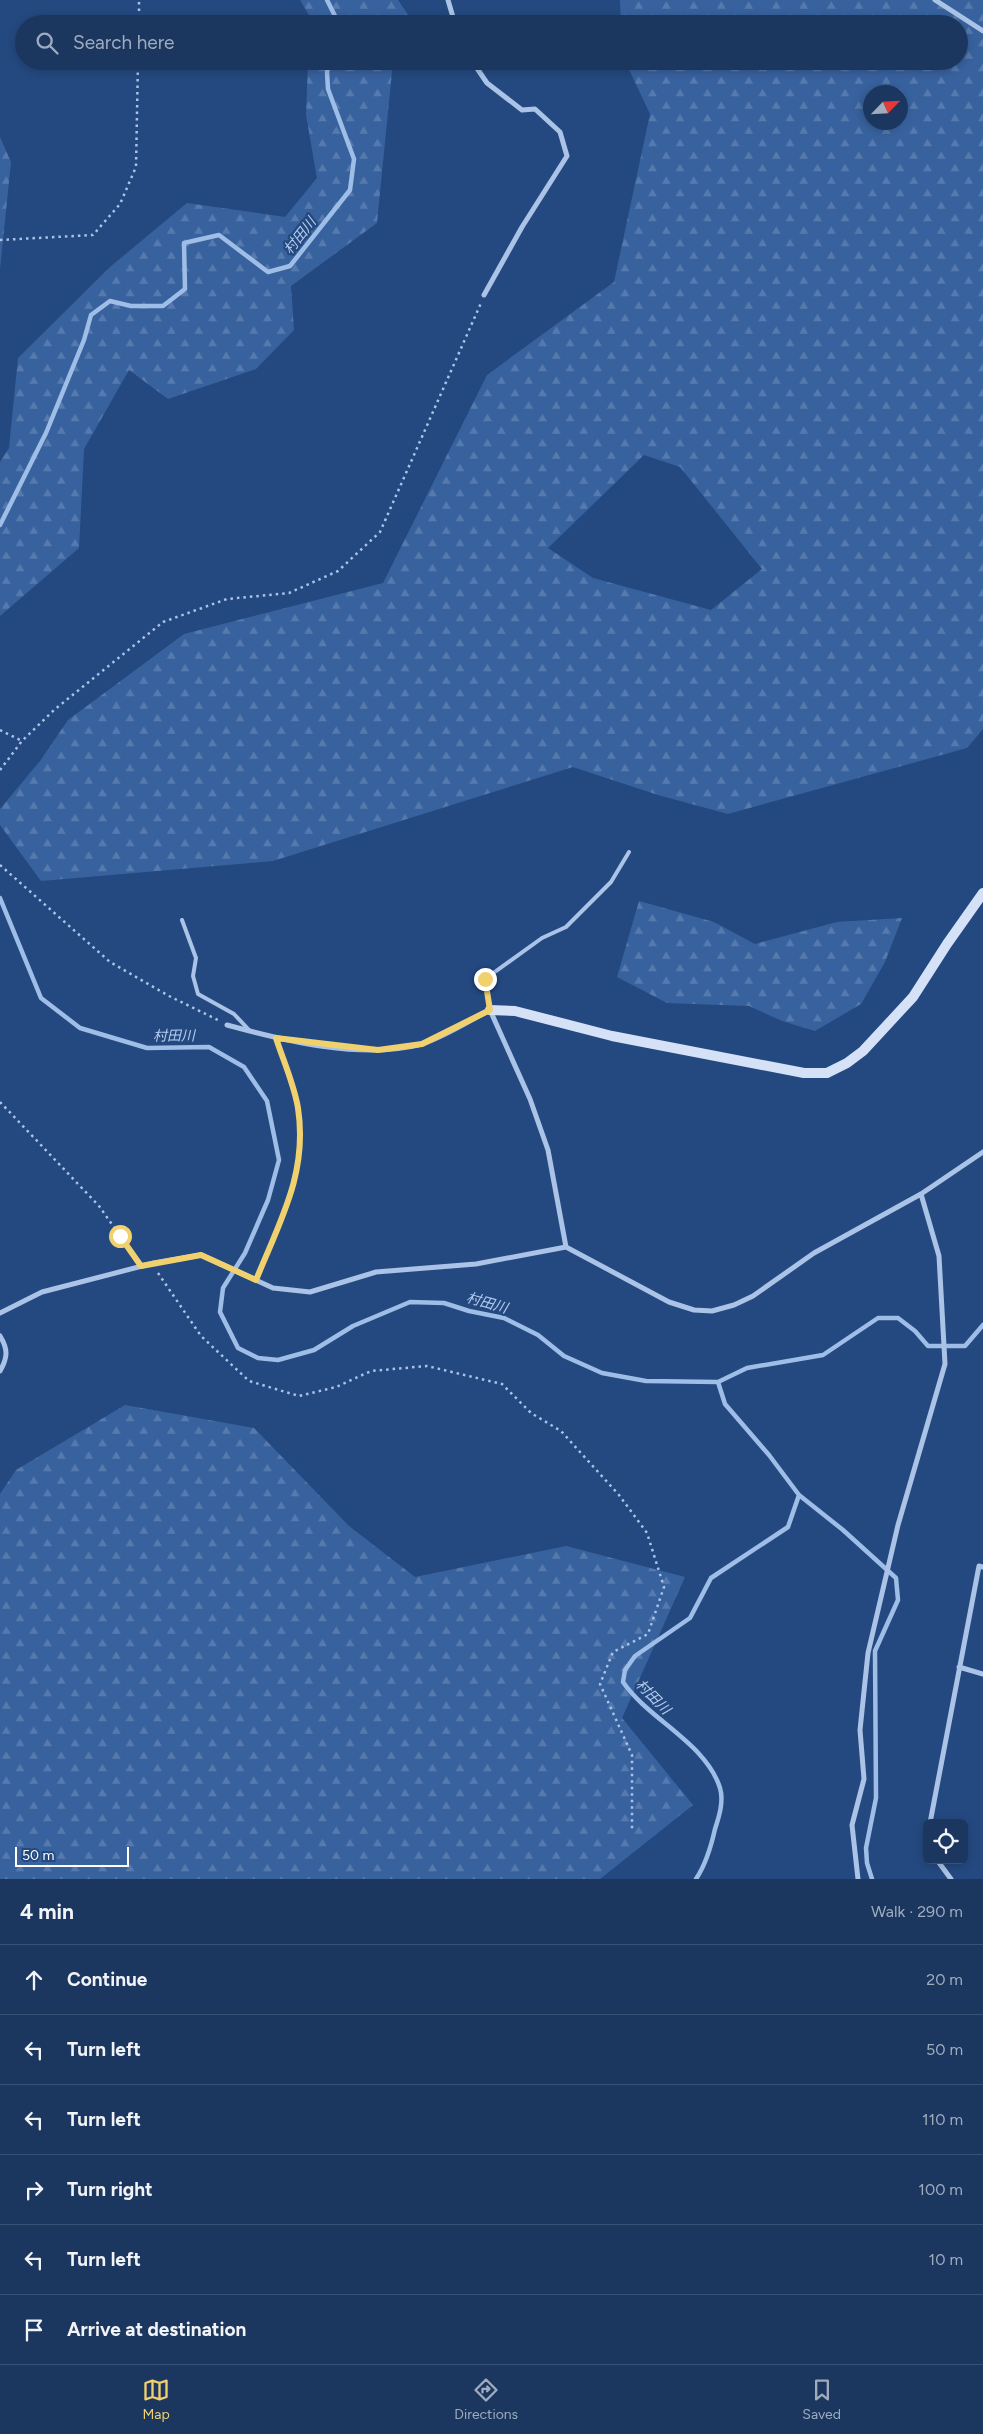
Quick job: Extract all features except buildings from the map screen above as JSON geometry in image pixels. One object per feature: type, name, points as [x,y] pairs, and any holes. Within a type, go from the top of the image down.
[{"type":"street","points":[[448,0],[452,15]]},
{"type":"street","points":[[935,0],[958,15]]},
{"type":"street","points":[[968,21],[983,31]]},
{"type":"street","points":[[478,70],[488,84],[522,110],[535,109],[560,132],[567,156],[522,227],[484,295]]},
{"type":"street","points":[[227,1025],[276,1038],[378,1050],[422,1044],[490,1010],[515,1011],[612,1036],[804,1073],[828,1072],[847,1064],[863,1051],[913,997],[946,944],[983,893]]},
{"type":"street","points":[[490,1010],[530,1099],[548,1150],[566,1247]]},
{"type":"street","points":[[0,1313],[42,1292],[152,1263],[201,1255],[273,1288],[310,1292],[376,1272],[476,1264],[566,1247],[669,1302],[694,1310],[712,1311],[734,1305],[753,1296],[814,1253],[921,1194],[983,1152]]},
{"type":"street","points":[[858,1879],[852,1825],[864,1779],[860,1730],[868,1653],[898,1524],[945,1364],[939,1256],[921,1194]]},
{"type":"street","points":[[0,1336],[6,1346],[7,1359],[0,1370]]},
{"type":"street","points":[[931,1819],[979,1566],[983,1567]]},
{"type":"street","points":[[959,1667],[983,1674]]},
{"type":"street","points":[[940,1864],[951,1879]]},
{"type":"lane","points":[[490,1010],[485,979],[542,938],[566,927],[611,882],[629,852]]},
{"type":"lane","points":[[182,920],[196,958],[193,976],[198,994],[234,1014],[250,1031]]},
{"type":"lane","points":[[256,1280],[295,1184],[301,1151],[298,1107],[276,1038]]},
{"type":"path","points":[[139,0],[139,15]]},
{"type":"path","points":[[0,240],[93,235],[120,204],[136,167],[138,70]]},
{"type":"path","points":[[0,770],[22,741],[54,710],[163,622],[227,599],[289,593],[338,571],[380,532],[484,295]]},
{"type":"path","points":[[0,730],[22,741]]},
{"type":"path","points":[[0,865],[110,962],[169,996],[227,1025]]},
{"type":"path","points":[[0,1102],[99,1206],[141,1266]]},
{"type":"path","points":[[152,1263],[201,1336],[249,1382],[299,1396],[336,1388],[372,1371],[426,1366],[502,1384],[531,1414],[561,1431],[619,1495],[647,1533],[664,1587],[648,1634],[613,1652],[600,1684],[632,1755],[632,1831]]},
{"type":"green space","points":[[300,0],[398,0],[408,15],[309,15]]},
{"type":"green space","points":[[620,0],[983,0],[983,729],[967,748],[728,814],[658,795],[573,767],[273,861],[41,881],[0,825],[0,809],[40,761],[68,720],[184,634],[383,583],[487,375],[614,282],[650,114],[629,70],[968,70],[968,15],[621,15]],"holes":[[[644,455],[680,467],[762,569],[711,610],[593,578],[548,548]]]},
{"type":"green space","points":[[308,70],[392,70],[377,223],[291,286],[294,330],[256,369],[168,399],[129,370],[84,449],[79,548],[0,616],[0,462],[9,448],[18,358],[110,267],[187,203],[285,217],[317,178],[306,115]]},
{"type":"green space","points":[[0,137],[11,162],[0,269]]},
{"type":"green space","points":[[639,901],[714,922],[755,944],[837,922],[902,918],[885,962],[861,1004],[815,1031],[782,1021],[749,1006],[667,1003],[617,977]]},
{"type":"green space","points":[[125,1405],[254,1428],[349,1526],[415,1577],[566,1546],[685,1577],[622,1718],[693,1805],[600,1879],[0,1879],[0,1494],[16,1470]]},
{"type":"waterway","name":"村田川","points":[[327,0],[334,15]]},
{"type":"waterway","name":"村田川","points":[[0,525],[46,433],[84,340],[91,315],[110,301],[131,306],[163,306],[185,289],[184,243],[219,235],[268,272],[290,266],[350,190],[354,159],[328,89],[328,70]]},
{"type":"waterway","name":"村田川","points":[[0,898],[41,998],[80,1028],[147,1048],[209,1047],[244,1067],[267,1101],[279,1160],[268,1200],[245,1253],[223,1288],[220,1312],[238,1348],[258,1358],[278,1360],[314,1350],[353,1326],[410,1302],[444,1303],[469,1311],[504,1318],[538,1335],[564,1356],[602,1373],[646,1381],[718,1382],[747,1368],[823,1355],[878,1318],[898,1318],[915,1331],[928,1346],[965,1346],[983,1325]]},
{"type":"waterway","points":[[718,1382],[725,1404],[769,1455],[799,1495],[843,1530],[896,1578],[898,1600],[875,1651],[876,1798],[866,1848],[867,1863],[872,1879]]},
{"type":"waterway","name":"村田川","points":[[696,1879],[708,1855],[718,1819],[721,1804],[720,1788],[713,1772],[703,1758],[634,1696],[623,1682],[625,1670],[635,1656],[690,1618],[711,1578],[788,1527],[799,1495]]},
{"type":"route","points":[[120,1236],[141,1266],[154,1262],[201,1255],[256,1280],[295,1184],[301,1151],[298,1107],[276,1038],[326,1046],[378,1050],[422,1044],[490,1010],[485,979]]}]
